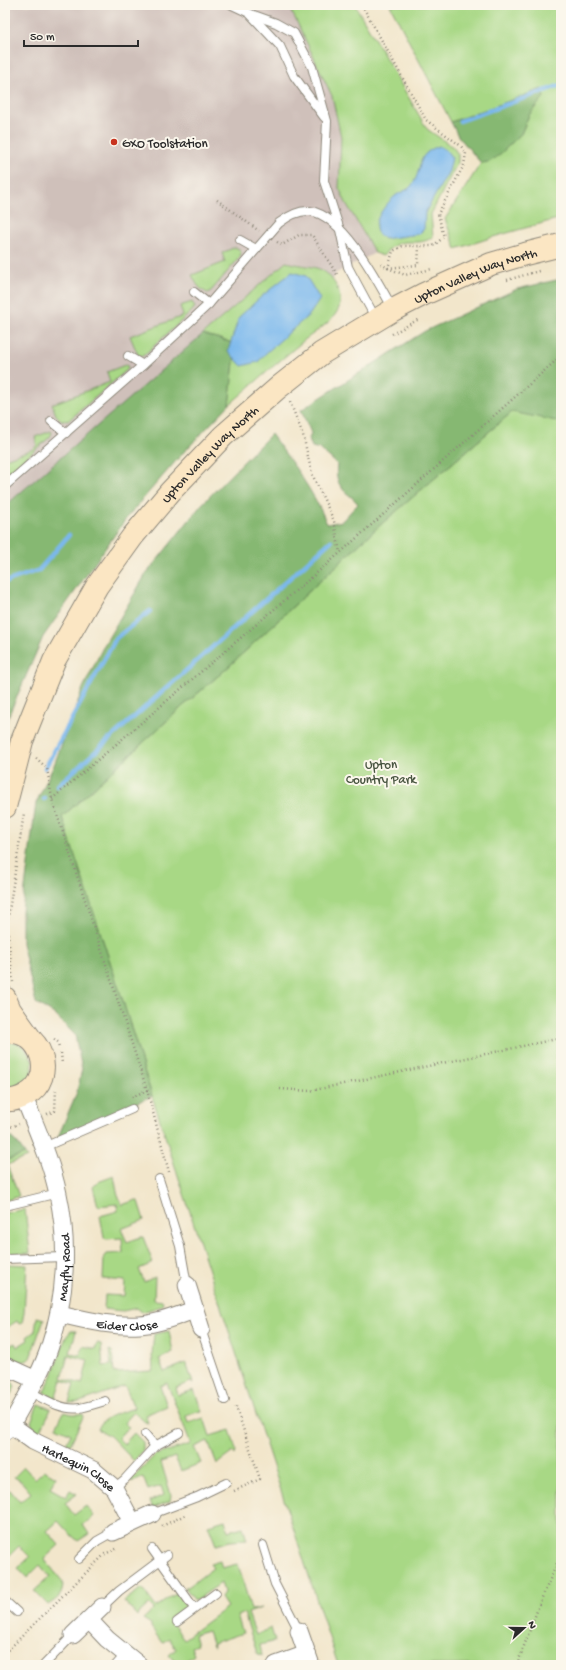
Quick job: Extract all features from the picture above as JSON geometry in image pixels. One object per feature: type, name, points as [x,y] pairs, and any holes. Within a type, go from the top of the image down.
[{"type":"street","name":"Upton Valley Way North","points":[[15,808],[22,741],[54,662],[97,586],[133,536],[170,492],[228,431],[279,387],[322,353],[387,321],[424,294],[491,264],[561,245]]},
{"type":"street","points":[[9,994],[10,1010],[37,1046],[42,1056],[44,1066],[42,1077],[37,1087],[32,1092],[14,1098]]},
{"type":"street","points":[[5,1032],[19,1033],[30,1038]]},
{"type":"street","name":"Mayfly Road","points":[[8,1428],[33,1386],[50,1348],[60,1314],[64,1282],[63,1226],[58,1193],[44,1147],[33,1119],[14,1098]]},
{"type":"street","points":[[187,1285],[201,1329]]},
{"type":"street","name":"Eider Close","points":[[60,1314],[113,1325],[141,1325],[171,1318],[194,1310]]},
{"type":"street","points":[[5,1366],[33,1386]]},
{"type":"street","name":"Harlequin Close","points":[[8,1428],[93,1470],[114,1488],[132,1522]]},
{"type":"street","points":[[113,1532],[152,1514]]},
{"type":"street","points":[[73,1635],[102,1607]]},
{"type":"street","points":[[89,1620],[127,1662]]},
{"type":"street","points":[[276,1665],[309,1660],[298,1631]]},
{"type":"lane","points":[[232,5],[276,23],[294,33],[312,67],[327,121],[324,181],[340,230],[348,267],[353,279],[387,321]]},
{"type":"lane","points":[[251,14],[280,46],[294,76],[327,121]]},
{"type":"lane","points":[[5,486],[210,304],[267,236],[279,223],[292,214],[309,211],[326,217],[340,230],[371,268],[387,321]]},
{"type":"lane","points":[[240,240],[256,249]]},
{"type":"lane","points":[[194,292],[210,304]]},
{"type":"lane","points":[[128,356],[143,365]]},
{"type":"lane","points":[[51,422],[66,433]]},
{"type":"lane","points":[[44,1147],[132,1109]]},
{"type":"lane","points":[[158,1179],[180,1246],[187,1285]]},
{"type":"lane","points":[[5,1206],[58,1193]]},
{"type":"lane","points":[[5,1259],[64,1258]]},
{"type":"lane","points":[[201,1329],[225,1400]]},
{"type":"lane","points":[[33,1386],[47,1401],[66,1407],[78,1408],[105,1402]]},
{"type":"lane","points":[[114,1488],[125,1479],[155,1446],[179,1433]]},
{"type":"lane","points":[[145,1434],[155,1446]]},
{"type":"lane","points":[[152,1514],[197,1498],[226,1484]]},
{"type":"lane","points":[[79,1559],[97,1541],[113,1532]]},
{"type":"lane","points":[[263,1545],[275,1584],[298,1631]]},
{"type":"lane","points":[[152,1549],[194,1608]]},
{"type":"lane","points":[[102,1607],[167,1555]]},
{"type":"lane","points":[[177,1622],[216,1593]]},
{"type":"lane","points":[[5,1601],[17,1612]]},
{"type":"lane","points":[[44,1665],[73,1635]]},
{"type":"path","points":[[362,5],[426,120],[461,146],[466,153],[464,165],[438,214],[444,236],[433,246],[402,246],[393,251],[388,268]]},
{"type":"path","points":[[217,200],[282,245],[299,235],[312,235],[344,284],[353,279]]},
{"type":"path","points":[[388,268],[418,265],[419,247]]},
{"type":"path","points":[[371,268],[380,264],[404,275],[434,269]]},
{"type":"path","points":[[505,281],[546,269]]},
{"type":"path","points":[[387,321],[424,316]]},
{"type":"path","points":[[52,799],[340,553],[561,356]]},
{"type":"path","points":[[284,404],[289,400],[303,435],[312,474],[334,521],[340,553]]},
{"type":"path","points":[[32,755],[47,768],[52,799],[147,1090],[167,1164]]},
{"type":"path","points":[[9,994],[6,924],[15,808]]},
{"type":"path","points":[[52,1037],[58,1042],[62,1065]]},
{"type":"path","points":[[280,1089],[310,1091],[561,1038]]},
{"type":"path","points":[[5,1122],[10,1127],[55,1111],[56,1090],[58,1084]]},
{"type":"path","points":[[127,1099],[147,1090]]},
{"type":"path","points":[[517,1665],[541,1600],[561,1554]]},
{"type":"path","points":[[5,1653],[11,1648]]},
{"type":"shaded area","points":[[5,5],[319,5],[358,223],[375,253],[336,273],[333,280],[322,270],[260,285],[5,506]]},
{"type":"green space","points":[[287,5],[355,5],[427,129],[453,147],[458,154],[458,162],[431,214],[433,237],[426,241],[403,242],[397,244],[383,256],[375,253],[339,188],[341,137],[332,96],[295,18]]},
{"type":"green space","points":[[390,5],[561,5],[561,218],[456,249],[445,219],[481,163],[489,162],[521,134],[529,115],[536,106],[542,89],[451,122]]},
{"type":"green space","points":[[542,89],[544,97],[529,115],[521,134],[497,157],[489,162],[481,163],[458,136],[451,122]]},
{"type":"green space","points":[[235,247],[239,249],[241,253],[240,257],[211,291],[208,293],[202,290],[192,275],[225,262],[222,253]]},
{"type":"green space","points":[[286,262],[319,269],[326,273],[331,277],[337,288],[340,305],[331,320],[301,343],[229,405],[236,344],[203,334]]},
{"type":"green space","points":[[561,279],[561,422],[512,412],[378,527],[225,670],[183,706],[62,817],[122,998],[152,1096],[58,1137],[77,1092],[82,1069],[75,1035],[54,1014],[36,1003],[22,943],[22,911],[36,803],[54,765],[83,688],[104,645],[146,574],[202,504],[271,434],[295,467],[316,500],[327,524],[342,521],[358,504],[340,485],[337,476],[337,464],[320,449],[312,447],[309,439],[311,433],[301,410],[425,331],[517,289]]},
{"type":"green space","points":[[192,302],[195,307],[192,311],[143,356],[138,355],[130,336],[183,316],[180,306]]},
{"type":"green space","points":[[203,334],[236,344],[229,405],[182,454],[128,516],[43,637],[8,717],[5,728],[5,506]]},
{"type":"green space","points":[[127,365],[128,369],[68,421],[61,420],[56,415],[52,404],[110,382],[107,372]]},
{"type":"green space","name":"Upton Country Park","points":[[561,370],[561,1665],[338,1665],[62,817],[183,706],[225,670],[378,527]]},
{"type":"green space","points":[[51,431],[52,433],[50,437],[5,475],[5,459],[33,449],[37,445],[35,437]]},
{"type":"green space","points":[[5,1042],[18,1043],[25,1048],[33,1061],[31,1077],[20,1089],[5,1091]]},
{"type":"green space","points":[[5,1132],[17,1143],[25,1154],[5,1161]]},
{"type":"green space","points":[[25,1154],[27,1157],[7,1165],[19,1196],[5,1201],[5,1161]]},
{"type":"green space","points":[[114,1176],[117,1192],[122,1205],[136,1200],[138,1201],[144,1220],[121,1229],[127,1242],[143,1237],[153,1263],[139,1269],[144,1282],[155,1277],[154,1300],[163,1301],[162,1306],[142,1312],[137,1308],[123,1311],[104,1309],[105,1295],[124,1296],[125,1281],[103,1279],[104,1258],[107,1254],[123,1253],[122,1238],[106,1239],[104,1237],[100,1216],[118,1211],[117,1204],[98,1206],[93,1187],[98,1182]]},
{"type":"green space","points":[[25,1209],[30,1253],[9,1254],[5,1247],[5,1213]]},
{"type":"green space","points":[[9,1264],[27,1265],[22,1323],[19,1324],[17,1321],[6,1328],[8,1332],[5,1333],[5,1267]]},
{"type":"green space","points":[[37,1317],[44,1319],[30,1358],[21,1361],[5,1354],[5,1348],[15,1343],[17,1347],[28,1340],[27,1337],[35,1331]]},
{"type":"green space","points":[[71,1331],[76,1331],[70,1353],[80,1355],[83,1346],[95,1349],[97,1343],[101,1344],[103,1366],[111,1365],[109,1350],[112,1351],[114,1373],[153,1371],[152,1354],[154,1334],[169,1331],[173,1352],[159,1359],[164,1372],[186,1363],[193,1383],[190,1382],[176,1388],[178,1395],[194,1390],[202,1411],[186,1416],[188,1423],[204,1418],[210,1436],[230,1430],[236,1450],[235,1455],[233,1452],[217,1464],[208,1441],[194,1447],[201,1463],[181,1471],[175,1457],[161,1462],[171,1495],[170,1501],[153,1508],[150,1501],[164,1495],[161,1486],[148,1490],[143,1477],[131,1482],[131,1480],[155,1455],[191,1444],[167,1383],[160,1386],[167,1406],[145,1415],[148,1423],[134,1412],[124,1423],[128,1427],[118,1438],[124,1444],[134,1433],[143,1442],[143,1450],[134,1461],[110,1436],[98,1430],[103,1421],[118,1413],[134,1408],[125,1386],[80,1402],[69,1403],[74,1384],[61,1380],[55,1399],[44,1392],[52,1376],[66,1337]],"holes":[[[68,1355],[88,1360],[82,1384],[62,1378]]]},
{"type":"green space","points":[[5,1378],[13,1383],[15,1387],[5,1404]]},
{"type":"green space","points":[[38,1404],[51,1409],[40,1432],[33,1427],[31,1422]]},
{"type":"green space","points":[[64,1412],[82,1414],[83,1417],[70,1445],[66,1444],[71,1434],[56,1427]]},
{"type":"green space","points":[[24,1467],[35,1479],[44,1470],[56,1477],[50,1488],[66,1497],[70,1490],[77,1494],[65,1503],[74,1515],[86,1506],[94,1516],[83,1525],[89,1534],[78,1541],[58,1521],[47,1531],[59,1545],[44,1559],[63,1582],[60,1596],[48,1605],[34,1591],[50,1577],[40,1565],[27,1578],[18,1568],[30,1557],[19,1546],[5,1560],[5,1493],[10,1490],[20,1502],[31,1493],[21,1481],[14,1477]]},
{"type":"green space","points":[[225,1520],[228,1531],[243,1527],[247,1540],[230,1541],[216,1545],[208,1525]]},
{"type":"green space","points":[[220,1561],[222,1568],[237,1564],[251,1610],[262,1608],[248,1613],[256,1635],[271,1628],[275,1641],[260,1645],[262,1656],[257,1653],[244,1613],[237,1616],[243,1633],[213,1643],[214,1646],[208,1631],[194,1635],[197,1645],[191,1647],[194,1655],[182,1664],[176,1663],[169,1655],[176,1649],[169,1638],[162,1643],[151,1627],[151,1624],[143,1619],[154,1609],[149,1604],[137,1616],[124,1601],[142,1588],[156,1607],[177,1593],[186,1607],[169,1619],[184,1639],[227,1607],[221,1598],[224,1592],[221,1583],[195,1601],[185,1587],[188,1587],[213,1568],[210,1564]]},
{"type":"water","points":[[439,146],[446,150],[452,158],[449,171],[425,213],[424,229],[419,234],[384,239],[377,232],[376,223],[378,218],[387,204],[394,197],[412,185],[416,179],[421,162],[426,154]]},
{"type":"water","points":[[292,272],[306,276],[320,299],[310,314],[258,362],[242,366],[228,351],[239,317]]},
{"type":"waterway","points":[[460,121],[561,85]]},
{"type":"waterway","points":[[5,582],[39,570],[69,535]]},
{"type":"waterway","points":[[57,786],[331,541]]},
{"type":"waterway","points":[[45,768],[116,638],[150,611]]},
{"type":"place","name":"GXO Toolstation","points":[[114,142]]}]
